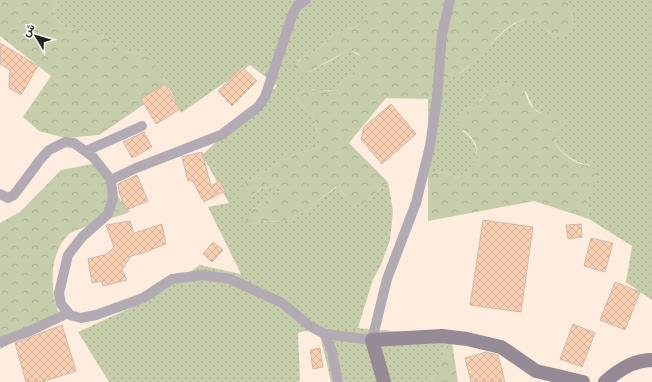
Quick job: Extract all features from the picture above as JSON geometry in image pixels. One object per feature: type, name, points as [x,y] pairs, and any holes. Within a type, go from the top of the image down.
[{"type":"street","points":[[111,180],[136,168],[222,135],[258,107],[265,97],[292,16],[297,6],[306,0]]},
{"type":"street","points":[[384,382],[372,340],[387,279],[416,203],[430,146],[437,98],[442,34],[450,0]]},
{"type":"street","points":[[86,151],[142,126]]},
{"type":"street","points":[[0,194],[8,198],[14,195],[40,160],[58,144],[65,142],[74,143],[86,151],[93,157],[111,180],[113,198],[108,214],[82,237],[68,255],[59,293],[61,304],[68,313],[81,318],[96,315],[143,298],[172,279],[203,275],[230,279],[282,303],[310,326],[325,334],[372,340],[442,336],[467,339],[501,347],[536,371],[583,382]]},
{"type":"street","points":[[0,342],[30,331],[68,313]]},
{"type":"street","points":[[325,334],[332,352],[338,382]]},
{"type":"street","points":[[605,382],[617,371],[641,360],[652,360]]},
{"type":"green space","points":[[0,0],[58,0],[53,13],[58,21],[67,28],[108,38],[125,52],[145,55],[153,62],[170,87],[99,135],[66,138],[39,131],[23,117],[51,76],[0,36]]},
{"type":"green space","points":[[58,0],[368,0],[368,17],[362,23],[333,35],[316,51],[298,61],[309,72],[350,50],[362,57],[363,64],[353,76],[344,79],[334,90],[319,91],[313,89],[296,98],[314,118],[321,147],[291,155],[245,184],[251,196],[263,188],[280,185],[280,191],[254,209],[251,224],[260,221],[282,222],[310,209],[315,203],[337,187],[345,195],[364,204],[388,182],[393,211],[390,240],[380,267],[373,279],[358,328],[451,336],[437,371],[430,382],[331,382],[318,327],[298,333],[300,381],[297,382],[109,382],[78,332],[148,300],[200,265],[241,274],[208,207],[229,203],[202,155],[277,86],[250,65],[181,113],[165,79],[145,55],[125,52],[108,38],[67,28],[58,21],[53,13]]},
{"type":"green space","points":[[368,0],[567,0],[574,24],[564,34],[557,36],[553,35],[542,25],[532,19],[519,21],[512,24],[500,34],[470,65],[449,81],[435,89],[428,99],[386,98],[349,143],[388,182],[364,204],[356,204],[336,187],[315,203],[310,209],[282,222],[260,221],[251,224],[245,221],[254,209],[280,191],[280,185],[263,188],[244,200],[238,198],[245,184],[291,155],[321,147],[314,118],[296,98],[306,89],[327,91],[334,90],[344,79],[353,76],[363,64],[362,57],[351,51],[303,75],[296,73],[293,67],[303,58],[316,51],[333,35],[362,23],[368,17]]},
{"type":"green space","points":[[567,0],[652,0],[652,300],[626,282],[632,246],[589,219],[587,198],[591,190],[590,165],[574,160],[557,146],[554,142],[562,125],[534,109],[526,92],[507,83],[488,91],[474,107],[463,131],[470,137],[476,151],[474,163],[470,169],[456,178],[444,172],[428,174],[428,99],[431,93],[468,67],[501,34],[516,23],[523,20],[532,19],[538,21],[552,34],[557,35],[564,32],[574,24]]},
{"type":"green space","points":[[507,83],[519,86],[525,92],[530,105],[536,111],[543,114],[552,110],[561,115],[563,125],[554,142],[569,158],[577,163],[591,166],[597,171],[596,181],[587,198],[589,219],[534,201],[428,221],[428,174],[444,172],[456,178],[471,167],[477,155],[475,143],[457,123],[463,114],[481,100],[488,91]]},
{"type":"green space","points":[[93,164],[130,212],[69,234],[57,253],[54,264],[53,287],[57,309],[61,319],[0,349],[0,223],[20,212],[61,170]]},
{"type":"green space","points":[[451,336],[458,382],[430,382],[437,371]]},
{"type":"building","points":[[0,43],[38,66],[21,95],[9,88],[10,70],[0,64]]},
{"type":"building","points":[[242,67],[257,81],[232,106],[218,91]]},
{"type":"building","points":[[165,84],[180,109],[156,124],[141,99]]},
{"type":"building","points":[[391,104],[416,134],[382,164],[361,139],[364,127]]},
{"type":"building","points":[[144,132],[152,147],[132,158],[123,142]]},
{"type":"building","points":[[202,152],[211,186],[220,181],[225,191],[204,202],[192,180],[188,181],[182,157]]},
{"type":"building","points":[[137,175],[148,201],[126,210],[119,192],[118,184]]},
{"type":"building","points":[[483,220],[533,227],[521,312],[470,305]]},
{"type":"building","points":[[130,221],[134,233],[162,224],[166,244],[131,256],[122,270],[127,280],[103,286],[102,281],[92,283],[88,259],[107,254],[114,247],[106,225]]},
{"type":"building","points":[[581,224],[582,237],[568,239],[566,225]]},
{"type":"building","points":[[591,238],[613,243],[605,272],[584,266]]},
{"type":"building","points":[[213,242],[223,250],[212,262],[203,254]]},
{"type":"building","points":[[615,282],[640,292],[625,330],[600,320]]},
{"type":"building","points":[[573,324],[595,333],[582,367],[560,359]]},
{"type":"building","points":[[62,325],[76,371],[42,382],[26,382],[15,343]]},
{"type":"building","points":[[320,348],[323,367],[313,369],[310,350]]},
{"type":"building","points":[[486,352],[498,355],[505,382],[471,382],[465,358]]}]
